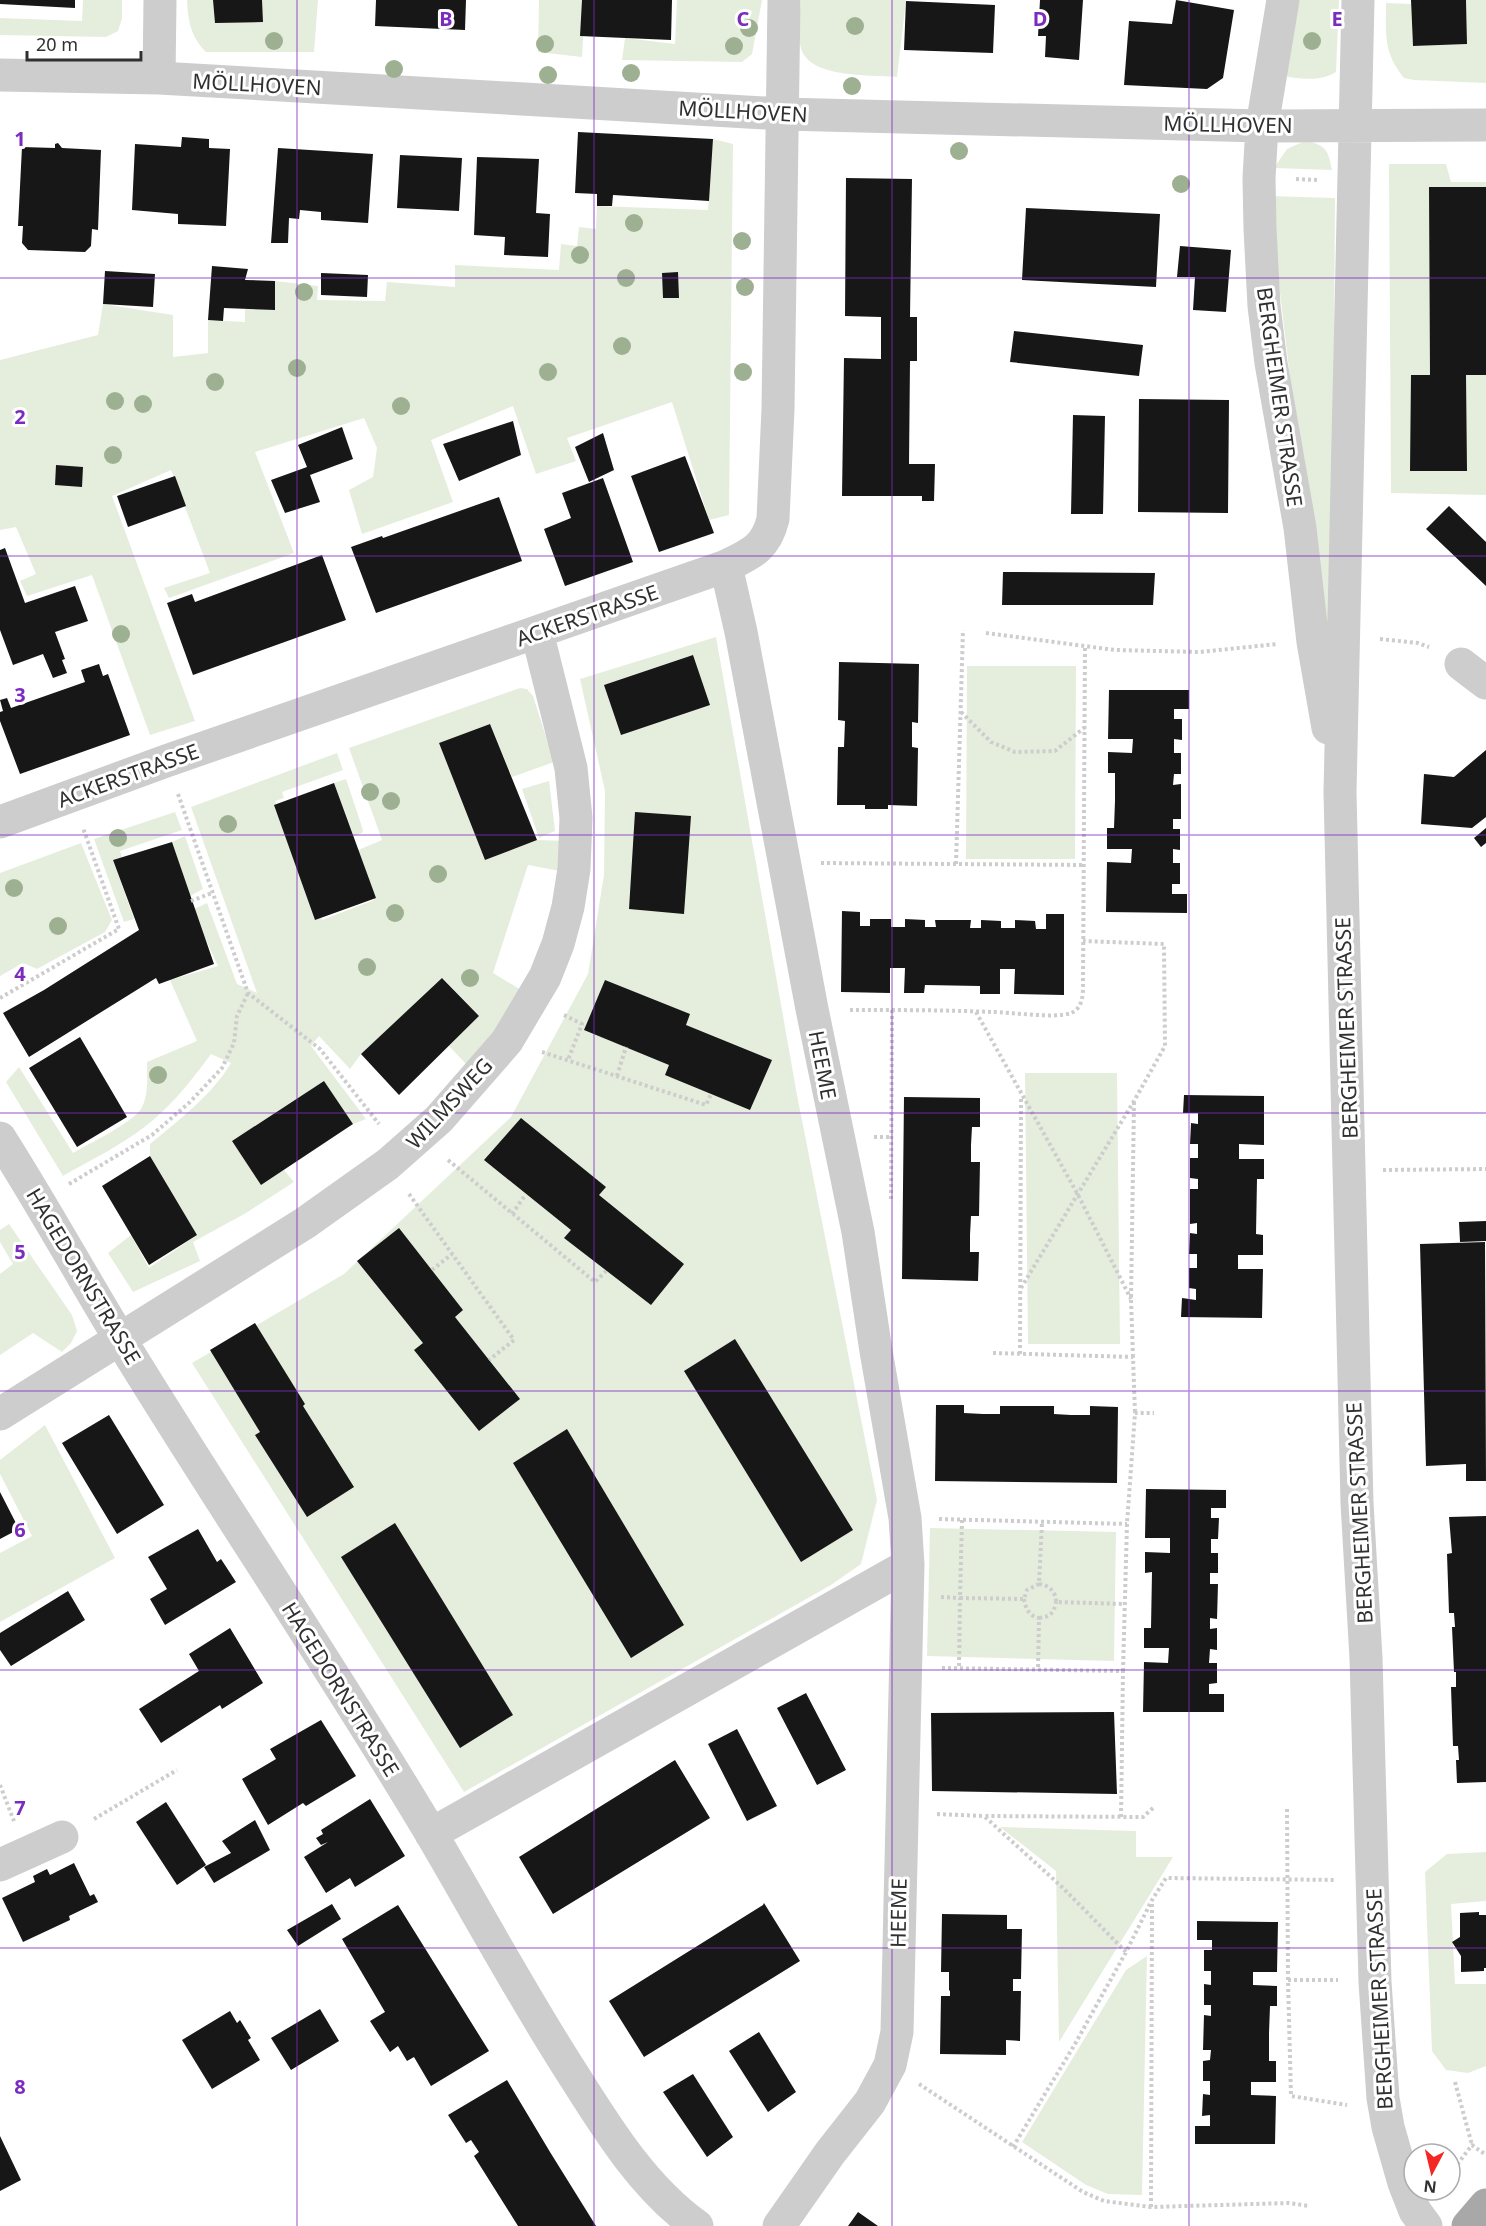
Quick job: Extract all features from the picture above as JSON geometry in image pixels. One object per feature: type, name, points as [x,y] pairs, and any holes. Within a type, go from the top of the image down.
[{"type":"main road","points":[[1468,2226],[1486,2205]]},
{"type":"street","points":[[159,78],[160,0]]},
{"type":"street","name":"ACKERSTRASSE","points":[[0,822],[166,761],[726,566],[760,546],[770,534],[773,519],[778,409],[784,0]]},
{"type":"street","name":"BERGHEIMER STRASSE","points":[[1283,0],[1262,126],[1259,178],[1264,306],[1273,373],[1300,528],[1329,640]]},
{"type":"street","name":"BERGHEIMER STRASSE","points":[[1358,0],[1355,182],[1329,640],[1340,792],[1356,1503],[1366,1658],[1375,1982],[1383,2098],[1388,2127],[1404,2183],[1415,2211],[1426,2226]]},
{"type":"street","name":"MÖLLHOVEN","points":[[0,75],[159,78],[783,114],[1262,126],[1486,124]]},
{"type":"street","name":"HEEME","points":[[726,566],[741,632],[812,1009],[858,1232],[905,1518],[908,1581],[897,2032],[890,2065],[870,2102],[830,2152],[779,2226]]},
{"type":"street","name":"WILMSWEG","points":[[0,1414],[305,1223],[403,1151],[439,1119],[507,1041],[533,1000],[558,944],[568,907],[574,869],[576,818],[571,768],[537,632]]},
{"type":"street","name":"HAGEDORNSTRASSE","points":[[0,1138],[40,1201],[121,1340],[330,1669],[431,1834],[535,2016],[603,2122],[639,2171],[697,2226]]},
{"type":"street","points":[[431,1834],[908,1581]]},
{"type":"street","points":[[0,1864],[62,1837]]},
{"type":"path","points":[[1259,178],[1355,182]]},
{"type":"path","points":[[956,864],[963,630]]},
{"type":"path","points":[[986,633],[1115,650],[1200,652],[1371,638],[1418,643],[1445,653],[1474,674]]},
{"type":"path","points":[[812,1009],[1056,1014],[1071,1013],[1078,1008],[1083,995],[1085,646]]},
{"type":"path","points":[[961,712],[991,742],[1015,752],[1054,752],[1085,728]]},
{"type":"path","points":[[166,761],[248,993],[320,1049],[403,1151],[452,1254],[514,1340],[489,1360]]},
{"type":"path","points":[[0,998],[119,929],[70,795]]},
{"type":"path","points":[[785,863],[1084,865]]},
{"type":"path","points":[[191,901],[212,893]]},
{"type":"path","points":[[1021,1288],[1165,1046],[1164,944],[1083,941]]},
{"type":"path","points":[[40,1201],[152,1135],[190,1102],[222,1068],[229,1057],[234,1043],[237,1016],[248,993]]},
{"type":"path","points":[[533,1000],[582,1024],[568,1060]]},
{"type":"path","points":[[891,1010],[891,1209]]},
{"type":"path","points":[[975,1011],[1077,1193],[1131,1299]]},
{"type":"path","points":[[507,1041],[706,1106],[711,1094]]},
{"type":"path","points":[[617,1076],[626,1047]]},
{"type":"path","points":[[1020,1354],[1021,1095]]},
{"type":"path","points":[[1121,1817],[1127,1524],[1135,1413],[1131,1299],[1134,1101]]},
{"type":"path","points":[[403,1151],[512,1214],[595,1282],[606,1271]]},
{"type":"path","points":[[1350,1171],[1486,1169]]},
{"type":"path","points":[[512,1214],[526,1194]]},
{"type":"path","points":[[432,1270],[452,1254]]},
{"type":"path","points":[[993,1353],[1133,1357]]},
{"type":"path","points":[[1135,1413],[1154,1413]]},
{"type":"path","points":[[905,1518],[1127,1524]]},
{"type":"path","points":[[959,1668],[962,1520]]},
{"type":"path","points":[[1039,1584],[1042,1522]]},
{"type":"path","points":[[908,1581],[960,1598],[1024,1599]]},
{"type":"path","points":[[1039,1584],[1045,1585],[1054,1592],[1056,1602],[1052,1613],[1047,1617],[1035,1618],[1025,1607],[1024,1599],[1027,1590],[1039,1584]]},
{"type":"path","points":[[1056,1602],[1125,1604]]},
{"type":"path","points":[[1038,1669],[1039,1618]]},
{"type":"path","points":[[905,1668],[1123,1671]]},
{"type":"path","points":[[62,1837],[177,1770]]},
{"type":"path","points":[[901,1813],[1143,1817],[1153,1808]]},
{"type":"path","points":[[1287,1809],[1291,2096],[1350,2106],[1383,2098]]},
{"type":"path","points":[[984,1816],[1062,1887],[1126,1952]]},
{"type":"path","points":[[1013,2147],[1075,2044],[1166,1878],[1338,1880]]},
{"type":"path","points":[[1151,2207],[1152,1900]]},
{"type":"path","points":[[1288,1980],[1375,1982]]},
{"type":"path","points":[[890,2065],[1083,2192],[1104,2201],[1151,2207],[1289,2203],[1309,2206]]},
{"type":"path","points":[[1455,2082],[1472,2145],[1486,2155]]},
{"type":"path","points":[[1462,2158],[1472,2145]]},
{"type":"green space","points":[[83,0],[122,0],[122,18],[118,31],[106,37],[0,35],[0,18],[82,21]]},
{"type":"green space","points":[[187,0],[318,0],[314,52],[206,52],[191,28]]},
{"type":"green space","points":[[539,0],[585,0],[582,57],[538,52]]},
{"type":"green space","points":[[677,0],[762,0],[752,54],[742,62],[622,60],[625,38],[675,44]]},
{"type":"green space","points":[[801,0],[906,0],[897,77],[830,71],[808,60],[802,51],[799,39]]},
{"type":"green space","points":[[1295,0],[1339,0],[1336,72],[1309,79],[1280,75]]},
{"type":"green space","points":[[1466,0],[1486,0],[1486,83],[1404,78],[1392,60],[1387,43],[1386,3],[1411,4],[1413,46],[1467,44]]},
{"type":"green space","points":[[713,139],[733,144],[729,515],[709,520],[672,402],[567,438],[576,461],[536,474],[513,406],[431,440],[453,502],[362,534],[349,490],[373,477],[377,448],[364,418],[255,452],[294,553],[169,598],[164,588],[210,573],[171,470],[112,496],[195,721],[150,735],[92,575],[27,596],[20,581],[36,574],[16,527],[0,530],[0,360],[98,335],[103,304],[173,315],[173,357],[208,353],[208,320],[245,322],[245,309],[275,310],[275,281],[318,286],[317,300],[385,301],[387,282],[455,287],[455,265],[559,270],[561,244],[577,246],[579,227],[596,229],[597,206],[708,210]]},
{"type":"green space","points":[[1305,141],[1318,144],[1325,149],[1332,170],[1274,168],[1287,149]]},
{"type":"green space","points":[[1389,164],[1446,164],[1451,182],[1486,182],[1486,495],[1391,493]]},
{"type":"green space","points":[[1271,196],[1335,198],[1332,624],[1319,624],[1279,284]]},
{"type":"green space","points":[[716,637],[797,1095],[877,1500],[861,1564],[831,1585],[464,1792],[192,1363],[344,1274],[511,1117],[588,974],[604,875],[605,791],[580,679]]},
{"type":"green space","points":[[967,666],[1076,666],[1075,859],[966,859]]},
{"type":"green space","points":[[520,688],[527,689],[533,696],[554,762],[512,777],[490,724],[439,743],[485,860],[537,840],[567,841],[565,872],[528,865],[493,973],[521,990],[496,1032],[467,1065],[449,1046],[479,1016],[443,978],[361,1054],[350,1069],[319,1036],[311,1046],[366,1119],[353,1124],[324,1081],[232,1141],[261,1185],[284,1170],[294,1182],[246,1213],[193,1242],[200,1261],[133,1292],[108,1253],[131,1235],[149,1268],[197,1235],[150,1156],[150,1144],[205,1096],[231,1063],[211,1054],[157,1117],[135,1134],[63,1176],[6,1082],[19,1067],[73,1153],[136,1115],[144,1104],[147,1062],[197,1041],[170,980],[218,966],[192,910],[207,903],[237,984],[257,993],[191,807],[337,753],[343,770],[282,792],[284,798],[275,801],[322,920],[374,900],[356,851],[382,840],[349,748]]},
{"type":"green space","points":[[346,779],[363,830],[362,833],[354,836],[334,783]]},
{"type":"green space","points":[[549,781],[555,831],[539,838],[522,789]]},
{"type":"green space","points":[[175,812],[182,830],[120,851],[122,857],[113,860],[134,919],[124,922],[94,839]]},
{"type":"green space","points":[[185,836],[203,889],[190,896],[172,842]]},
{"type":"green space","points":[[81,843],[112,920],[105,932],[37,969],[23,963],[0,976],[0,873]]},
{"type":"green space","points":[[1025,1073],[1117,1073],[1120,1344],[1028,1344]]},
{"type":"green space","points":[[9,1224],[72,1315],[77,1331],[71,1343],[62,1352],[33,1333],[0,1355],[0,1274],[13,1264],[0,1242],[0,1230]]},
{"type":"green space","points":[[45,1425],[115,1558],[0,1622],[0,1553],[32,1536],[0,1474],[0,1460]]},
{"type":"green space","points":[[930,1528],[1116,1532],[1114,1661],[927,1656]]},
{"type":"green space","points":[[1000,1827],[1136,1831],[1136,1857],[1173,1857],[1059,2042],[1056,1871]]},
{"type":"green space","points":[[1486,1852],[1486,1901],[1451,1904],[1455,1984],[1486,1984],[1486,2066],[1468,2073],[1446,2070],[1432,2051],[1425,1872],[1447,1854]]},
{"type":"green space","points":[[1147,1956],[1142,2195],[1108,2194],[1086,2185],[1022,2142],[1126,1970]]},
{"type":"building","points":[[0,0],[75,0],[75,8],[0,4]]},
{"type":"building","points":[[213,0],[262,0],[263,22],[215,23]]},
{"type":"building","points":[[376,0],[466,0],[465,30],[375,26]]},
{"type":"building","points":[[582,0],[672,0],[671,40],[580,36]]},
{"type":"building","points":[[1040,0],[1083,0],[1079,60],[1045,57],[1046,36],[1038,36]]},
{"type":"building","points":[[1176,0],[1234,10],[1223,78],[1207,89],[1124,85],[1129,21],[1172,24]]},
{"type":"building","points":[[1411,0],[1466,0],[1467,44],[1413,46]]},
{"type":"building","points":[[906,1],[995,5],[993,53],[904,50]]},
{"type":"building","points":[[578,132],[713,139],[709,201],[613,195],[612,206],[597,206],[597,194],[575,193]]},
{"type":"building","points":[[182,137],[209,139],[209,148],[230,149],[226,226],[178,224],[178,214],[132,210],[135,144],[181,147]]},
{"type":"building","points":[[58,143],[62,148],[101,150],[98,230],[92,229],[91,246],[85,252],[28,250],[22,243],[23,226],[18,226],[22,147],[55,148],[55,144]]},
{"type":"building","points":[[278,148],[373,154],[368,223],[321,220],[321,212],[300,210],[299,219],[289,218],[288,243],[271,243]]},
{"type":"building","points":[[400,155],[462,158],[459,211],[397,208]]},
{"type":"building","points":[[477,157],[539,159],[536,213],[550,214],[548,257],[504,255],[505,237],[474,235]]},
{"type":"building","points":[[846,178],[912,179],[910,317],[917,317],[917,361],[910,361],[909,464],[935,464],[934,501],[922,501],[922,496],[842,496],[844,358],[881,359],[881,317],[845,316]]},
{"type":"building","points":[[1429,187],[1486,187],[1486,375],[1466,375],[1467,471],[1410,471],[1411,375],[1430,375]]},
{"type":"building","points":[[1026,208],[1160,214],[1156,287],[1022,280]]},
{"type":"building","points":[[1180,246],[1231,250],[1226,312],[1193,310],[1195,277],[1177,277]]},
{"type":"building","points":[[212,266],[248,269],[245,280],[275,281],[275,310],[224,308],[223,321],[208,320]]},
{"type":"building","points":[[105,271],[155,274],[153,307],[103,304]]},
{"type":"building","points":[[678,272],[679,298],[663,298],[662,273]]},
{"type":"building","points":[[321,273],[368,275],[367,297],[321,295]]},
{"type":"building","points":[[1014,331],[1143,345],[1139,376],[1010,362]]},
{"type":"building","points":[[1139,399],[1229,400],[1228,513],[1138,512]]},
{"type":"building","points":[[1073,415],[1105,416],[1103,514],[1071,514]]},
{"type":"building","points":[[513,421],[521,455],[459,481],[443,444]]},
{"type":"building","points":[[342,427],[353,459],[310,475],[320,502],[285,513],[271,480],[307,467],[298,445]]},
{"type":"building","points":[[603,433],[614,470],[589,482],[575,447]]},
{"type":"building","points":[[685,456],[714,533],[659,552],[631,476]]},
{"type":"building","points":[[56,465],[83,467],[82,487],[55,485]]},
{"type":"building","points":[[175,476],[186,506],[128,527],[117,496]]},
{"type":"building","points":[[603,478],[633,562],[565,586],[544,529],[571,518],[562,493]]},
{"type":"building","points":[[499,497],[522,561],[376,613],[351,547]]},
{"type":"building","points":[[1449,506],[1486,542],[1486,586],[1426,529]]},
{"type":"building","points":[[5,548],[25,603],[75,586],[88,621],[55,632],[65,659],[62,660],[67,673],[53,678],[43,654],[13,665],[0,630],[0,550]]},
{"type":"building","points":[[322,555],[346,620],[193,675],[167,603],[192,594],[195,602]]},
{"type":"building","points":[[1003,572],[1155,573],[1153,605],[1002,605]]},
{"type":"building","points":[[693,655],[710,705],[621,735],[604,685]]},
{"type":"building","points":[[839,662],[919,664],[918,723],[912,722],[912,747],[918,748],[917,806],[888,805],[888,809],[865,809],[865,805],[837,805],[838,747],[844,747],[845,721],[838,720]]},
{"type":"building","points":[[99,664],[103,676],[108,674],[130,735],[20,774],[0,721],[0,712],[3,711],[0,700],[7,698],[11,708],[85,682],[81,670]]},
{"type":"building","points":[[1109,690],[1189,690],[1189,709],[1174,709],[1174,719],[1182,719],[1182,740],[1174,739],[1174,753],[1181,753],[1181,774],[1174,774],[1173,785],[1181,784],[1181,819],[1173,819],[1173,829],[1180,829],[1180,850],[1173,849],[1173,863],[1180,863],[1180,884],[1172,884],[1172,894],[1187,894],[1187,913],[1106,912],[1107,862],[1131,863],[1132,849],[1107,849],[1107,828],[1114,828],[1115,801],[1115,773],[1108,773],[1108,752],[1132,753],[1133,739],[1108,739]]},
{"type":"building","points":[[490,724],[537,840],[485,860],[439,743]]},
{"type":"building","points":[[1486,750],[1486,817],[1472,828],[1421,824],[1424,774],[1454,777]]},
{"type":"building","points":[[334,783],[376,898],[315,920],[274,805]]},
{"type":"building","points":[[635,812],[691,816],[684,914],[629,909]]},
{"type":"building","points":[[1486,828],[1486,843],[1481,847],[1474,838]]},
{"type":"building","points":[[172,842],[214,964],[159,984],[156,978],[29,1057],[3,1013],[139,930],[113,860]]},
{"type":"building","points":[[842,911],[860,912],[860,926],[870,926],[870,919],[891,919],[891,927],[905,927],[905,919],[925,920],[925,927],[936,927],[935,920],[971,920],[970,928],[981,928],[981,920],[1001,921],[1001,928],[1015,928],[1015,920],[1035,921],[1036,929],[1046,929],[1046,914],[1064,914],[1064,995],[1014,994],[1015,969],[1000,969],[1000,994],[980,994],[980,986],[925,985],[924,993],[904,993],[905,968],[890,968],[890,993],[841,992]]},
{"type":"building","points":[[442,978],[479,1016],[399,1095],[361,1054]]},
{"type":"building","points":[[605,980],[690,1014],[686,1025],[772,1060],[750,1110],[665,1075],[669,1065],[584,1030]]},
{"type":"building","points":[[80,1037],[127,1117],[77,1147],[29,1068]]},
{"type":"building","points":[[324,1081],[353,1124],[261,1185],[232,1141]]},
{"type":"building","points":[[1184,1095],[1264,1096],[1264,1145],[1239,1144],[1239,1159],[1264,1159],[1264,1179],[1257,1179],[1256,1234],[1263,1235],[1263,1255],[1238,1255],[1238,1269],[1263,1269],[1262,1318],[1181,1317],[1182,1298],[1196,1300],[1196,1289],[1189,1288],[1189,1268],[1197,1268],[1197,1254],[1189,1254],[1190,1233],[1197,1234],[1197,1223],[1190,1224],[1190,1189],[1198,1189],[1198,1179],[1190,1178],[1190,1158],[1198,1158],[1198,1144],[1190,1144],[1191,1123],[1198,1124],[1198,1113],[1183,1113]]},
{"type":"building","points":[[904,1097],[980,1098],[980,1127],[972,1127],[971,1145],[971,1162],[980,1162],[979,1216],[971,1216],[970,1235],[970,1252],[979,1252],[978,1281],[902,1279]]},
{"type":"building","points":[[521,1118],[606,1187],[599,1195],[684,1264],[651,1305],[564,1238],[571,1230],[484,1160]]},
{"type":"building","points":[[150,1156],[197,1235],[149,1265],[102,1186]]},
{"type":"building","points":[[1486,1221],[1486,1241],[1460,1242],[1459,1222]]},
{"type":"building","points":[[399,1228],[463,1310],[455,1317],[520,1399],[479,1431],[414,1350],[423,1343],[357,1261]]},
{"type":"building","points":[[1485,1242],[1486,1481],[1466,1481],[1466,1464],[1426,1466],[1420,1244]]},
{"type":"building","points":[[255,1323],[305,1404],[303,1406],[354,1487],[307,1517],[255,1435],[260,1432],[210,1350]]},
{"type":"building","points":[[735,1339],[853,1530],[801,1562],[684,1371]]},
{"type":"building","points":[[936,1405],[964,1405],[964,1413],[983,1414],[1000,1414],[1000,1406],[1054,1406],[1054,1414],[1071,1415],[1090,1415],[1090,1406],[1118,1407],[1117,1483],[935,1481]]},
{"type":"building","points":[[109,1415],[164,1505],[117,1534],[62,1443]]},
{"type":"building","points":[[567,1429],[684,1625],[631,1658],[513,1463]]},
{"type":"building","points":[[1146,1489],[1226,1490],[1226,1508],[1211,1508],[1211,1518],[1219,1518],[1218,1539],[1211,1539],[1211,1553],[1218,1553],[1218,1573],[1210,1573],[1210,1584],[1218,1584],[1217,1619],[1210,1618],[1210,1629],[1217,1628],[1217,1650],[1210,1649],[1209,1663],[1217,1663],[1217,1683],[1209,1684],[1209,1694],[1224,1694],[1224,1712],[1143,1712],[1144,1662],[1168,1663],[1169,1648],[1144,1648],[1144,1628],[1151,1628],[1152,1572],[1145,1573],[1145,1552],[1170,1553],[1170,1538],[1145,1538]]},
{"type":"building","points":[[0,1492],[19,1529],[0,1539]]},
{"type":"building","points":[[1486,1516],[1486,1782],[1457,1783],[1456,1760],[1459,1760],[1458,1746],[1453,1746],[1451,1687],[1456,1687],[1452,1627],[1455,1627],[1454,1613],[1449,1613],[1447,1554],[1452,1553],[1449,1517]]},
{"type":"building","points":[[395,1523],[513,1715],[460,1748],[341,1557]]},
{"type":"building","points":[[198,1529],[217,1562],[221,1559],[236,1582],[165,1625],[150,1599],[167,1589],[148,1557]]},
{"type":"building","points":[[68,1591],[85,1620],[11,1666],[0,1650],[0,1633]]},
{"type":"building","points":[[230,1628],[263,1683],[222,1709],[220,1705],[161,1743],[139,1709],[199,1671],[189,1654]]},
{"type":"building","points":[[806,1693],[846,1770],[817,1785],[777,1708]]},
{"type":"building","points":[[1114,1712],[1117,1794],[932,1791],[931,1713]]},
{"type":"building","points":[[321,1720],[356,1776],[306,1806],[303,1803],[268,1825],[242,1779],[276,1759],[270,1749]]},
{"type":"building","points":[[737,1729],[777,1806],[747,1821],[708,1744]]},
{"type":"building","points":[[675,1760],[710,1818],[553,1914],[519,1857]]},
{"type":"building","points":[[370,1799],[405,1856],[355,1887],[350,1878],[326,1893],[304,1857],[328,1842],[321,1845],[316,1838],[323,1834],[321,1830]]},
{"type":"building","points":[[166,1802],[206,1865],[177,1885],[136,1822]]},
{"type":"building","points":[[255,1820],[270,1850],[214,1883],[204,1867],[231,1853],[222,1841]]},
{"type":"building","points":[[74,1863],[90,1896],[94,1894],[98,1902],[69,1916],[70,1920],[23,1942],[2,1898],[35,1882],[33,1876],[47,1869],[50,1875]]},
{"type":"building","points":[[764,1903],[800,1961],[644,2057],[609,2001]]},
{"type":"building","points":[[332,1904],[341,1919],[298,1946],[287,1930]]},
{"type":"building","points":[[398,1905],[489,2051],[431,2086],[414,2057],[407,2061],[398,2046],[390,2052],[370,2021],[385,2012],[342,1939]]},
{"type":"building","points":[[1479,1912],[1479,1915],[1486,1915],[1486,1968],[1484,1971],[1461,1972],[1461,1956],[1452,1942],[1460,1937],[1460,1913]]},
{"type":"building","points":[[942,1914],[1007,1915],[1007,1929],[1022,1929],[1021,1979],[1013,1979],[1013,1991],[1021,1991],[1020,2041],[1006,2040],[1006,2055],[940,2054],[941,1996],[950,1996],[949,1972],[941,1972]]},
{"type":"building","points":[[1197,1921],[1278,1922],[1277,1972],[1253,1972],[1253,1985],[1277,1986],[1277,2006],[1270,2006],[1269,2033],[1269,2061],[1276,2061],[1276,2082],[1251,2082],[1251,2095],[1276,2096],[1275,2144],[1195,2144],[1195,2126],[1210,2126],[1210,2115],[1202,2116],[1203,2094],[1210,2095],[1210,2081],[1203,2081],[1203,2061],[1210,2060],[1211,2050],[1203,2050],[1204,2015],[1211,2016],[1211,2005],[1204,2005],[1204,1984],[1211,1985],[1211,1971],[1204,1971],[1204,1950],[1212,1950],[1212,1940],[1197,1940]]},
{"type":"building","points":[[320,2009],[339,2041],[291,2070],[271,2038]]},
{"type":"building","points":[[230,2011],[237,2023],[240,2020],[260,2060],[212,2089],[182,2040]]},
{"type":"building","points":[[759,2032],[796,2092],[768,2112],[729,2051]]},
{"type":"building","points":[[693,2074],[733,2137],[707,2157],[663,2092]]},
{"type":"building","points":[[507,2080],[596,2226],[518,2226],[474,2156],[479,2152],[471,2140],[466,2143],[448,2115]]},
{"type":"building","points":[[0,2136],[21,2180],[0,2191]]},
{"type":"building","points":[[858,2212],[878,2226],[848,2226]]}]
